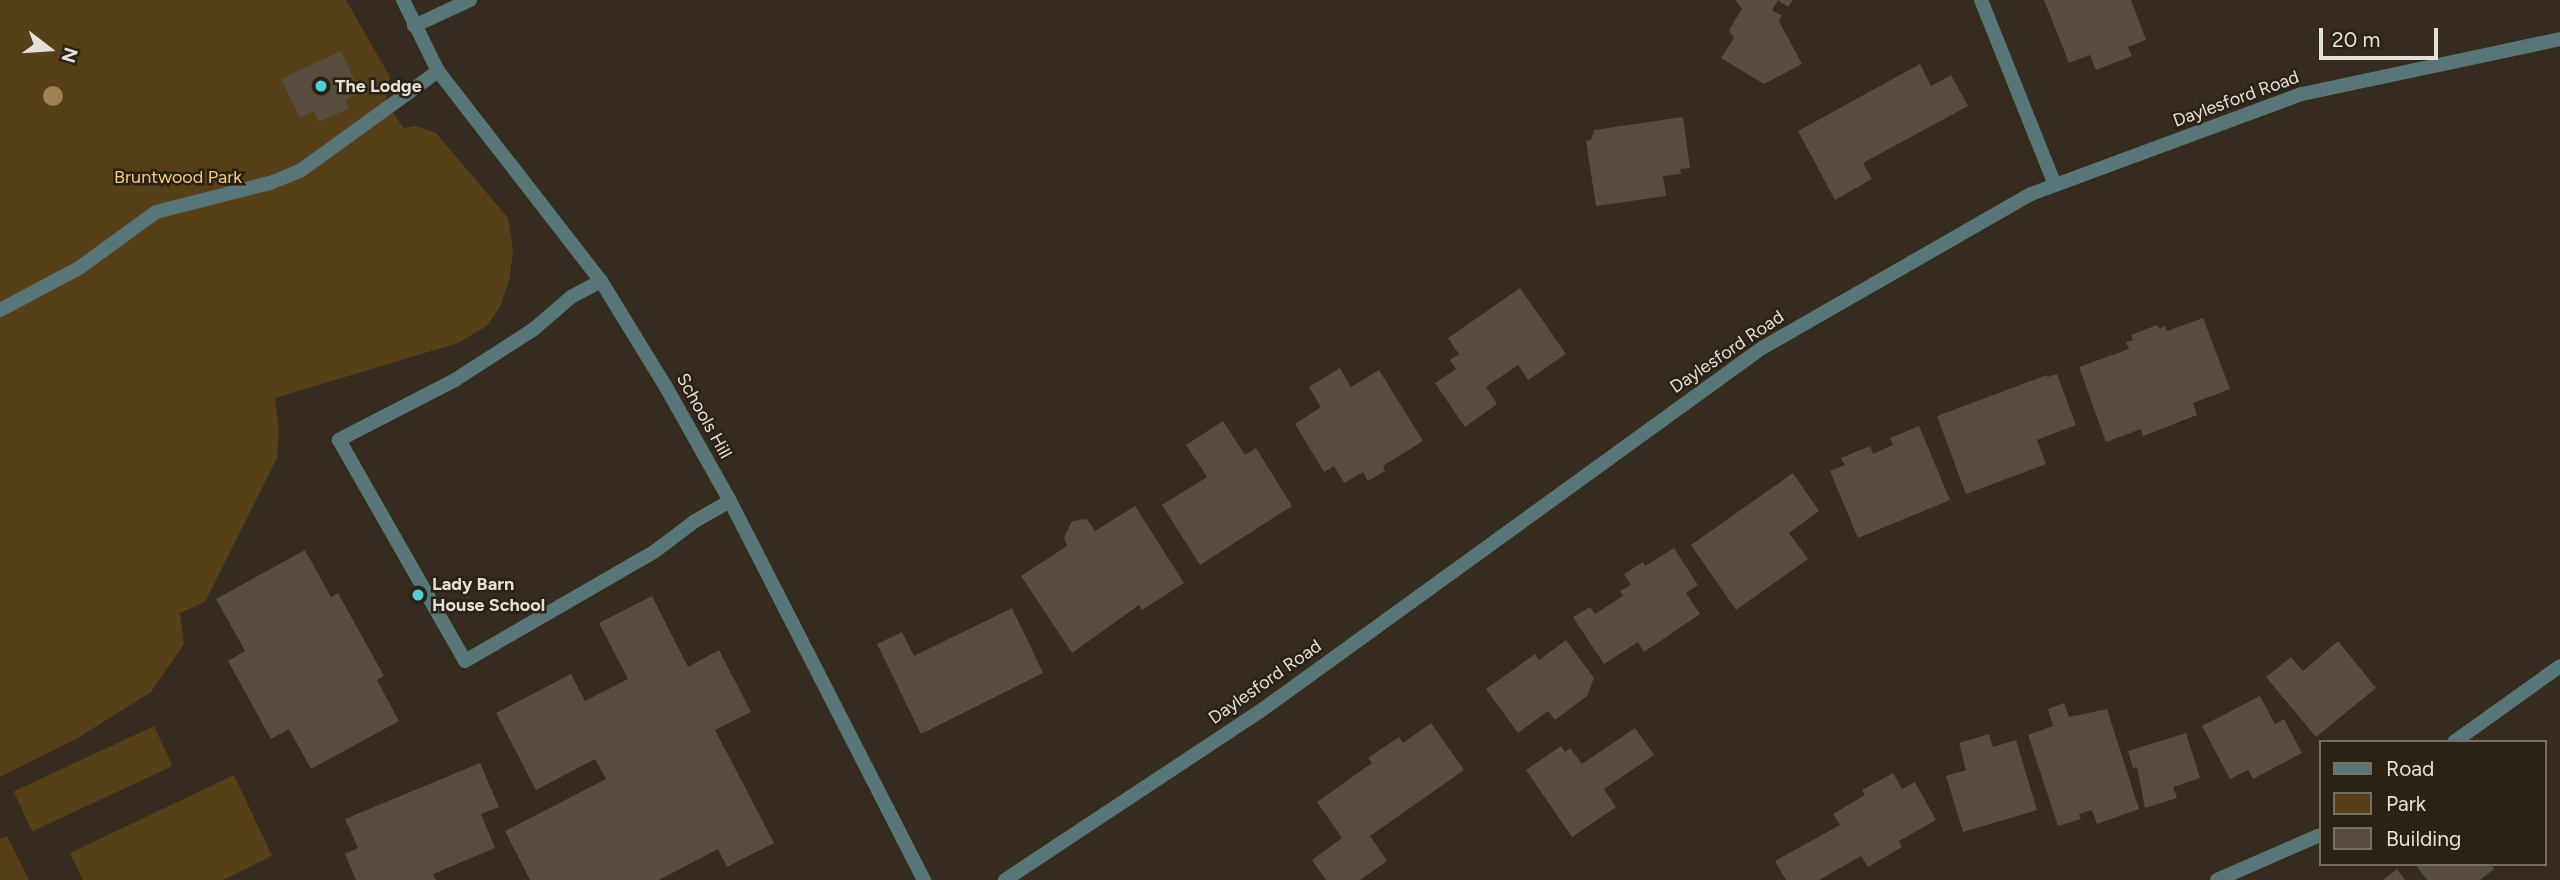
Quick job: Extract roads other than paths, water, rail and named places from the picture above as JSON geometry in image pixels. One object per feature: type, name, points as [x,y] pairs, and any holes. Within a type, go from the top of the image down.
[{"type":"street","name":"Schools Hill","points":[[403,0],[438,71],[600,281],[666,387],[730,501],[924,880]]},
{"type":"street","points":[[414,26],[470,0]]},
{"type":"street","points":[[1981,0],[2055,185]]},
{"type":"street","name":"Daylesford Road","points":[[1005,880],[1259,712],[1762,348],[2031,194],[2302,94],[2560,39]]},
{"type":"street","points":[[0,310],[79,268],[156,212],[270,183],[300,170],[438,71]]},
{"type":"street","points":[[600,281],[571,297],[534,330],[455,380],[339,440],[465,661],[654,552],[695,521],[730,501]]},
{"type":"street","points":[[2457,740],[2560,666]]},
{"type":"street","points":[[2217,880],[2318,836]]},
{"type":"place","name":"The Lodge","points":[[321,86]]},
{"type":"place","name":"Lady Barn House School","points":[[418,595]]},
{"type":"park label","name":"Bruntwood Park","points":[[178,177]]}]
